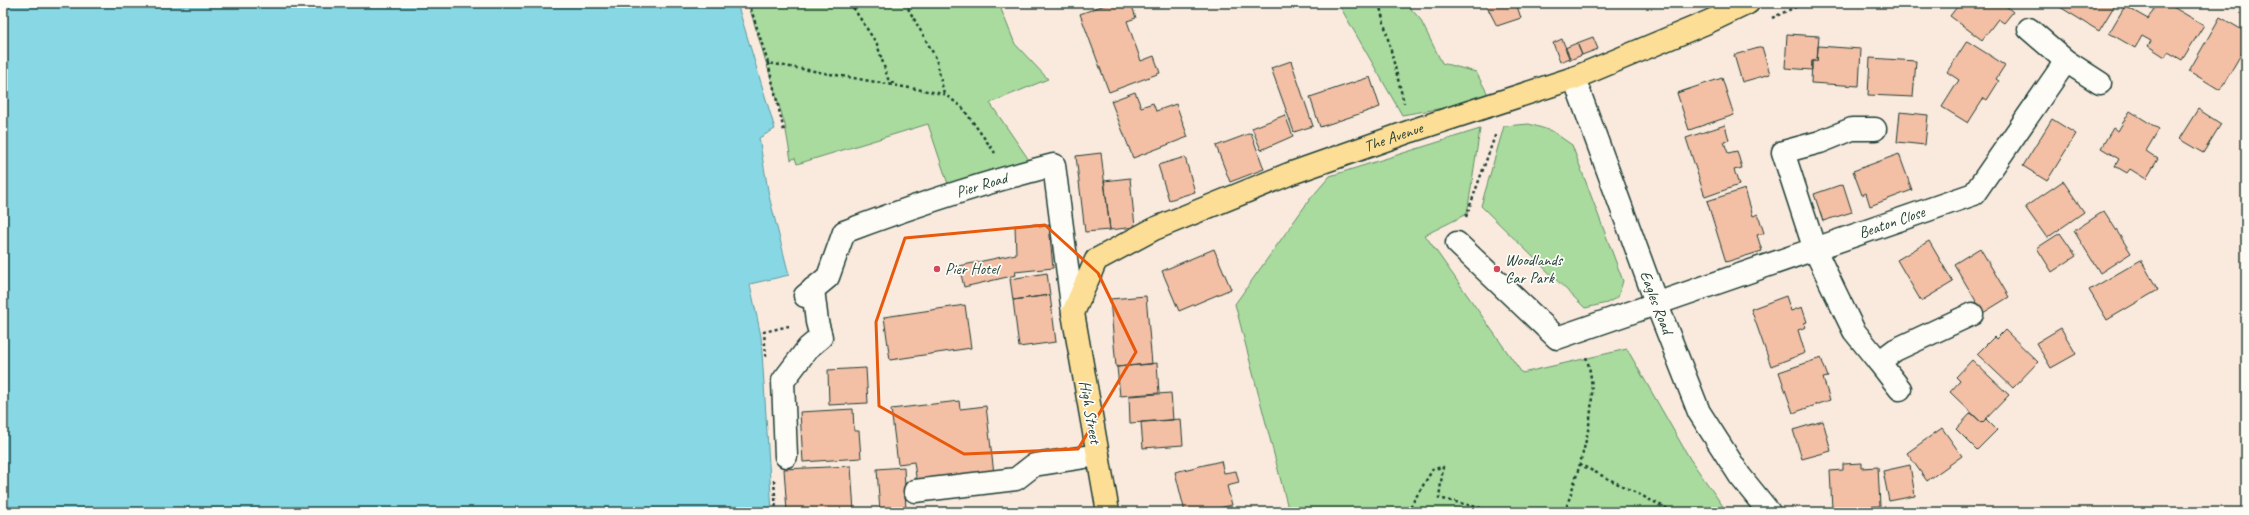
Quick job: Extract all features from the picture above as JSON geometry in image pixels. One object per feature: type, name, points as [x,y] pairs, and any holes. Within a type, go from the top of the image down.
[{"type":"main road","name":"The Avenue","points":[[1073,313],[1096,260],[1154,229],[1289,174],[1411,131],[1574,78],[1708,22],[1748,3]]},
{"type":"main road","name":"High Street","points":[[1073,313],[1108,512]]},
{"type":"street","points":[[2029,29],[2066,61],[2100,83]]},
{"type":"street","name":"Beaton Close","points":[[1457,243],[1557,338],[1657,305],[1974,194],[2066,61]]},
{"type":"street","name":"Eagles Road","points":[[1574,78],[1657,305],[1699,412],[1740,476],[1769,512]]},
{"type":"street","points":[[1875,129],[1852,129],[1820,142],[1783,152],[1815,250],[1854,331],[1900,389]]},
{"type":"street","name":"Pier Road","points":[[786,456],[783,381],[808,348],[821,337],[809,292],[828,277],[844,232],[912,207],[1018,174],[1054,166],[1073,313]]},
{"type":"street","points":[[1879,362],[1895,350],[1972,314]]},
{"type":"street","points":[[915,492],[1016,479],[1034,465],[1098,455]]},
{"type":"path","points":[[749,3],[768,63],[784,131]]},
{"type":"path","points":[[850,3],[877,44],[888,79],[896,86]]},
{"type":"path","points":[[905,3],[936,58],[944,94]]},
{"type":"path","points":[[1379,3],[1411,131]]},
{"type":"path","points":[[768,63],[944,94],[962,108],[996,154]]},
{"type":"path","points":[[1457,243],[1508,99]]},
{"type":"path","points":[[1565,512],[1588,435],[1592,372],[1576,332]]},
{"type":"path","points":[[1579,464],[1674,512]]},
{"type":"path","points":[[1407,512],[1433,469],[1443,467],[1438,498],[1497,512]]},
{"type":"highlighted area","points":[[1045,225],[1098,273],[1136,352],[1078,449],[964,454],[879,406],[876,322],[905,238]]},
{"type":"green space","points":[[748,3],[1004,3],[1001,9],[1015,44],[1048,79],[990,103],[1029,160],[948,184],[928,124],[797,164],[795,158],[791,160],[785,125]]},
{"type":"green space","points":[[1338,3],[1406,3],[1420,19],[1442,63],[1476,72],[1491,100],[1402,115]]},
{"type":"green space","points":[[1529,124],[1552,131],[1572,145],[1623,281],[1618,297],[1607,303],[1585,308],[1481,206],[1504,126]]},
{"type":"green space","points":[[1480,129],[1467,214],[1425,235],[1522,373],[1627,349],[1690,459],[1727,512],[1289,512],[1235,304],[1310,199],[1330,176]]},
{"type":"water","points":[[3,3],[737,3],[775,129],[759,138],[769,196],[789,275],[750,284],[761,336],[772,512],[3,512]]},
{"type":"building","points":[[1110,3],[1131,3],[1136,18],[1127,21],[1141,61],[1154,56],[1160,73],[1109,92],[1080,14]]},
{"type":"building","points":[[1485,3],[1516,3],[1521,18],[1497,26]]},
{"type":"building","points":[[1960,3],[2008,3],[2006,6],[2013,12],[2004,23],[1998,19],[1982,40],[1950,16]]},
{"type":"building","points":[[2063,3],[2116,3],[2099,31],[2060,7]]},
{"type":"building","points":[[2157,3],[2166,3],[2204,25],[2182,60],[2168,52],[2165,57],[2148,46],[2151,41],[2142,36],[2135,48],[2109,33],[2125,6],[2148,19]]},
{"type":"building","points":[[2220,17],[2246,32],[2246,46],[2220,90],[2189,71]]},
{"type":"building","points":[[1787,34],[1819,36],[1817,61],[1812,61],[1812,70],[1785,68]]},
{"type":"building","points":[[1593,37],[1598,49],[1582,55],[1577,43]]},
{"type":"building","points":[[1562,39],[1570,58],[1560,62],[1553,43]]},
{"type":"building","points":[[1967,41],[2005,65],[1996,79],[1999,81],[1987,100],[1984,98],[1968,123],[1942,107],[1959,80],[1947,72]]},
{"type":"building","points":[[1577,43],[1582,55],[1570,60],[1565,48]]},
{"type":"building","points":[[1818,46],[1861,49],[1859,86],[1811,83],[1812,61],[1817,61]]},
{"type":"building","points":[[1762,47],[1770,74],[1742,82],[1734,55]]},
{"type":"building","points":[[1870,58],[1916,61],[1913,97],[1868,95]]},
{"type":"building","points":[[1291,61],[1313,126],[1294,132],[1271,68]]},
{"type":"building","points":[[1370,77],[1380,107],[1320,127],[1310,97]]},
{"type":"building","points":[[1722,78],[1734,115],[1689,130],[1677,93]]},
{"type":"building","points":[[1135,92],[1141,107],[1153,103],[1156,111],[1176,104],[1188,137],[1133,158],[1111,101]]},
{"type":"building","points":[[2198,109],[2221,124],[2203,153],[2179,139]]},
{"type":"building","points":[[2130,111],[2159,129],[2146,151],[2158,159],[2146,179],[2130,169],[2127,173],[2115,166],[2119,159],[2101,148],[2113,128],[2118,131]]},
{"type":"building","points":[[1900,112],[1928,115],[1925,145],[1897,142]]},
{"type":"building","points":[[1285,115],[1293,136],[1261,150],[1252,128]]},
{"type":"building","points":[[2052,119],[2076,134],[2047,181],[2023,166]]},
{"type":"building","points":[[1725,125],[1729,140],[1724,142],[1728,153],[1737,151],[1742,168],[1734,170],[1739,185],[1705,197],[1686,138]]},
{"type":"building","points":[[1251,133],[1264,169],[1230,182],[1216,146]]},
{"type":"building","points":[[1101,153],[1110,230],[1085,232],[1076,156]]},
{"type":"building","points":[[1899,154],[1912,190],[1870,206],[1866,193],[1862,195],[1853,171]]},
{"type":"building","points":[[1185,157],[1195,192],[1169,200],[1158,165]]},
{"type":"building","points":[[1130,178],[1135,227],[1110,230],[1104,181]]},
{"type":"building","points":[[2063,181],[2084,212],[2047,238],[2025,207]]},
{"type":"building","points":[[1843,184],[1852,212],[1823,221],[1814,194]]},
{"type":"building","points":[[1745,189],[1753,216],[1758,214],[1764,233],[1757,235],[1762,251],[1726,262],[1707,201]]},
{"type":"building","points":[[2104,211],[2131,253],[2100,273],[2074,231]]},
{"type":"building","points":[[1038,224],[1039,227],[1049,225],[1053,268],[1015,272],[1016,275],[964,287],[959,266],[1016,254],[1015,226]]},
{"type":"building","points":[[2060,233],[2076,256],[2052,272],[2037,248]]},
{"type":"building","points":[[1929,241],[1953,282],[1921,301],[1897,260]]},
{"type":"building","points":[[1980,248],[2009,297],[1983,313],[1954,264]]},
{"type":"building","points":[[1214,249],[1231,289],[1179,311],[1162,271]]},
{"type":"building","points":[[2141,260],[2158,290],[2107,320],[2089,290]]},
{"type":"building","points":[[1047,273],[1050,295],[1013,300],[1010,279]]},
{"type":"building","points":[[1050,295],[1056,342],[1019,347],[1013,300]]},
{"type":"building","points":[[1146,296],[1152,364],[1116,367],[1110,299]]},
{"type":"building","points":[[1786,296],[1791,311],[1802,307],[1807,322],[1804,323],[1806,327],[1798,330],[1805,353],[1771,366],[1751,309]]},
{"type":"building","points":[[965,305],[971,348],[890,360],[884,317]]},
{"type":"building","points":[[2061,328],[2076,354],[2051,368],[2036,343]]},
{"type":"building","points":[[2005,330],[2038,362],[2013,388],[1977,354],[1994,337],[1996,339]]},
{"type":"building","points":[[1821,358],[1828,377],[1823,378],[1830,400],[1793,413],[1779,372]]},
{"type":"building","points":[[1972,360],[2009,395],[1982,423],[1950,392],[1960,381],[1956,377]]},
{"type":"building","points":[[1157,363],[1159,393],[1120,396],[1117,367]]},
{"type":"building","points":[[866,368],[868,403],[829,405],[828,370]]},
{"type":"building","points":[[1171,393],[1173,420],[1130,423],[1129,396]]},
{"type":"building","points":[[959,401],[960,409],[986,406],[994,474],[917,484],[914,462],[898,464],[891,409]]},
{"type":"building","points":[[853,409],[854,431],[859,431],[861,458],[803,462],[800,412]]},
{"type":"building","points":[[1971,413],[1982,423],[1986,419],[1997,430],[1977,450],[1956,429]]},
{"type":"building","points":[[1181,419],[1183,445],[1143,448],[1141,422]]},
{"type":"building","points":[[1823,421],[1831,451],[1802,459],[1793,430]]},
{"type":"building","points":[[1942,428],[1962,456],[1927,481],[1907,453]]},
{"type":"building","points":[[1221,461],[1224,473],[1236,471],[1239,483],[1227,486],[1232,505],[1202,512],[1185,512],[1175,472]]},
{"type":"building","points":[[1862,463],[1862,468],[1878,467],[1880,506],[1832,509],[1830,471],[1843,470],[1843,464]]},
{"type":"building","points":[[1910,465],[1915,496],[1889,501],[1883,471]]},
{"type":"building","points":[[851,466],[854,512],[787,512],[784,469]]},
{"type":"building","points":[[904,467],[906,511],[880,512],[877,469]]},
{"type":"place","name":"Pier Hotel","points":[[937,269]]},
{"type":"place","name":"Woodlands Car Park","points":[[1497,269]]}]
